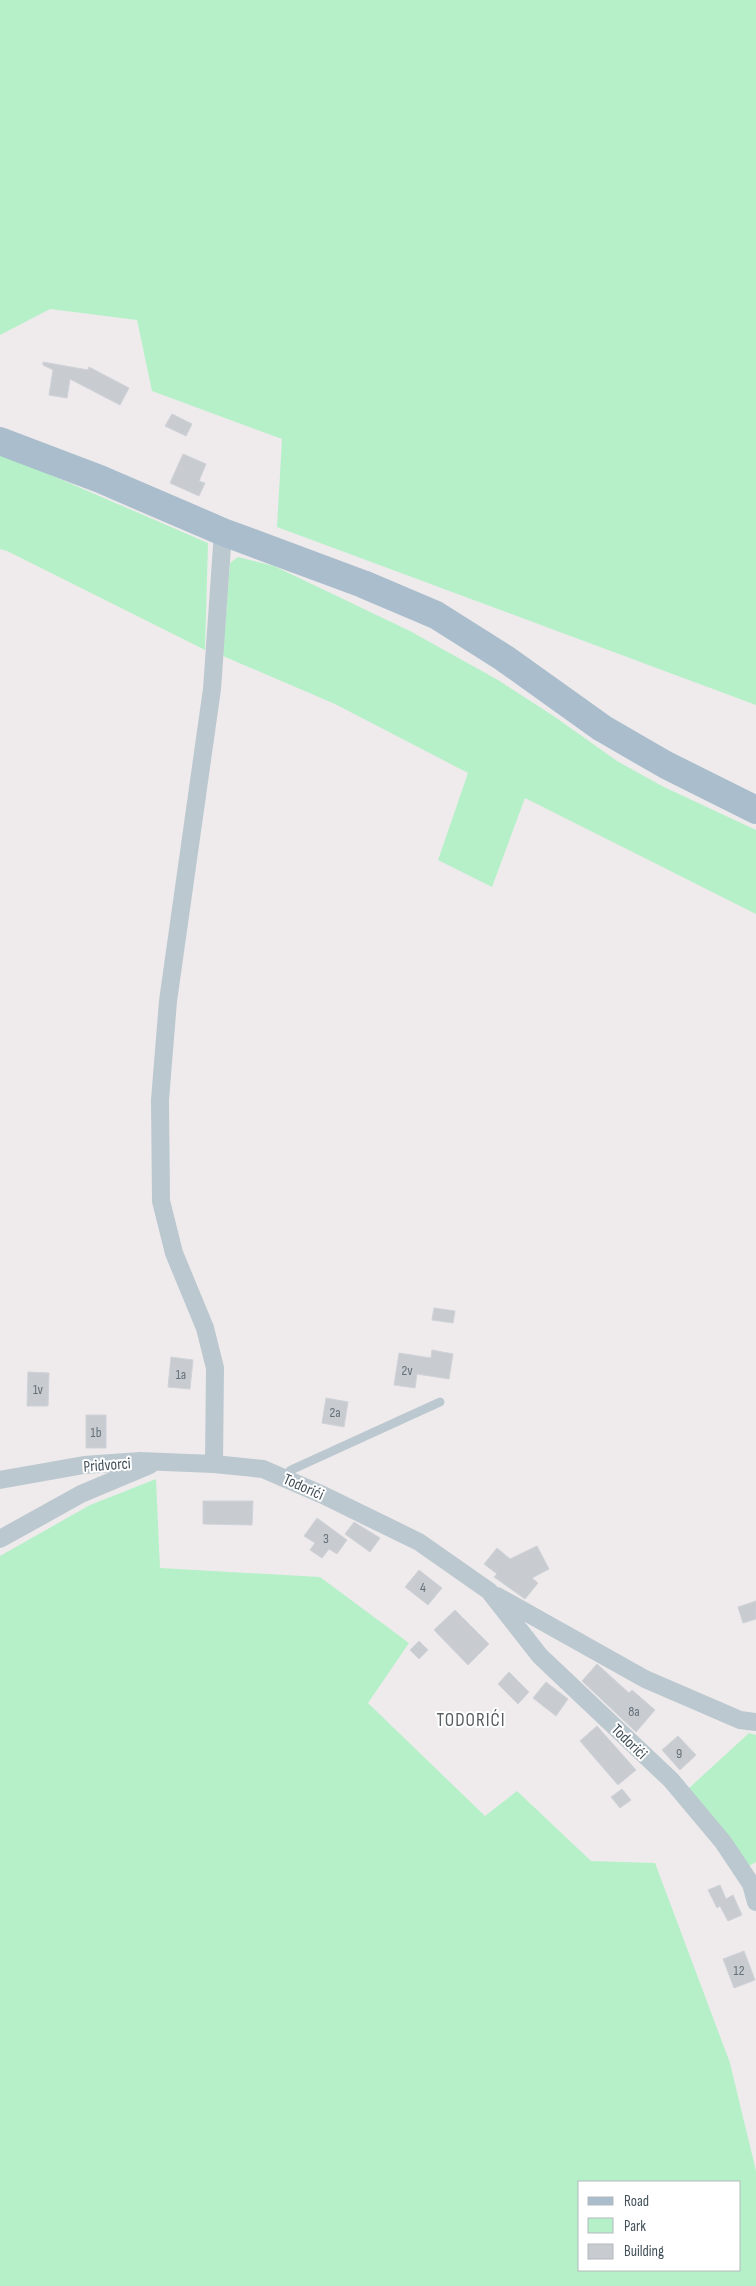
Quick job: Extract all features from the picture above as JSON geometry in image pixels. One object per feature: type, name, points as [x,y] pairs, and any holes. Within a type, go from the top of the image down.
[{"type":"main road","points":[[0,441],[92,476],[223,532],[363,584],[436,615],[519,668],[602,728],[666,766],[756,810]]},
{"type":"street","points":[[214,1464],[215,1368],[204,1328],[174,1253],[161,1201],[160,1100],[168,1001],[212,689],[223,532]]},
{"type":"street","points":[[0,1539],[81,1494],[158,1462]]},
{"type":"street","name":"Pridvorci","points":[[0,1480],[84,1465],[158,1462],[214,1464]]},
{"type":"street","name":"Todorići","points":[[214,1464],[263,1469],[284,1477],[419,1542],[489,1591],[646,1679],[740,1720],[756,1722]]},
{"type":"street","name":"Todorići","points":[[489,1591],[540,1656],[671,1780],[723,1842],[751,1884],[756,1902]]},
{"type":"lane","points":[[284,1477],[290,1470],[440,1402]]},
{"type":"green space","points":[[0,0],[756,0],[756,705],[277,527],[282,439],[152,391],[137,320],[50,309],[0,335]]},
{"type":"green space","points":[[0,453],[208,543],[205,650],[0,549]]},
{"type":"green space","points":[[238,557],[274,566],[410,631],[498,680],[617,761],[662,786],[756,830],[756,914],[525,798],[492,887],[438,860],[468,773],[335,704],[223,656],[230,563]]},
{"type":"green space","points":[[156,1479],[160,1568],[320,1577],[409,1643],[368,1703],[485,1816],[517,1791],[591,1861],[655,1863],[730,2063],[756,2171],[756,2286],[0,2286],[0,1556],[90,1505]]},
{"type":"green space","points":[[749,1733],[756,1735],[756,1862],[749,1866],[688,1789]]},
{"type":"building","points":[[43,362],[88,370],[89,367],[129,388],[120,405],[70,379],[67,398],[49,395],[53,370],[43,365]]},
{"type":"building","points":[[172,414],[192,424],[186,436],[165,426]]},
{"type":"building","points":[[183,454],[206,464],[199,481],[205,483],[199,496],[170,483]]},
{"type":"building","points":[[434,1308],[455,1311],[453,1323],[432,1320]]},
{"type":"building","points":[[432,1350],[453,1354],[449,1379],[417,1374],[415,1388],[394,1385],[399,1353],[431,1358]]},
{"type":"building","points":[[171,1357],[193,1360],[190,1389],[168,1387]]},
{"type":"building","points":[[28,1372],[49,1373],[48,1406],[27,1406]]},
{"type":"building","points":[[326,1398],[348,1402],[344,1427],[322,1423]]},
{"type":"building","points":[[86,1415],[106,1415],[106,1448],[86,1448]]},
{"type":"building","points":[[203,1501],[253,1501],[252,1525],[203,1524]]},
{"type":"building","points":[[317,1518],[347,1540],[337,1554],[329,1549],[322,1558],[310,1550],[315,1543],[304,1536]]},
{"type":"building","points":[[354,1522],[380,1538],[370,1552],[345,1534]]},
{"type":"building","points":[[537,1546],[549,1569],[532,1578],[538,1583],[525,1599],[494,1577],[497,1574],[484,1564],[497,1548],[510,1559]]},
{"type":"building","points":[[419,1570],[442,1588],[428,1605],[405,1587]]},
{"type":"building","points":[[756,1601],[756,1619],[743,1623],[738,1607]]},
{"type":"building","points":[[455,1610],[489,1644],[468,1665],[434,1630]]},
{"type":"building","points":[[419,1641],[428,1650],[419,1659],[410,1650]]},
{"type":"building","points":[[597,1664],[629,1693],[632,1690],[655,1710],[636,1732],[582,1681]]},
{"type":"building","points":[[509,1672],[529,1692],[518,1704],[498,1684]]},
{"type":"building","points":[[546,1682],[568,1699],[556,1716],[533,1698]]},
{"type":"building","points":[[597,1726],[636,1770],[618,1785],[580,1741]]},
{"type":"building","points":[[678,1736],[696,1755],[680,1770],[662,1750]]},
{"type":"building","points":[[622,1789],[631,1800],[620,1808],[611,1797]]},
{"type":"building","points":[[720,1885],[726,1899],[733,1895],[742,1915],[728,1921],[720,1906],[717,1908],[708,1890]]},
{"type":"building","points":[[744,1951],[755,1980],[734,1988],[723,1959]]},
{"type":"district","name":"TODORIĆI","points":[[471,1719]]}]
